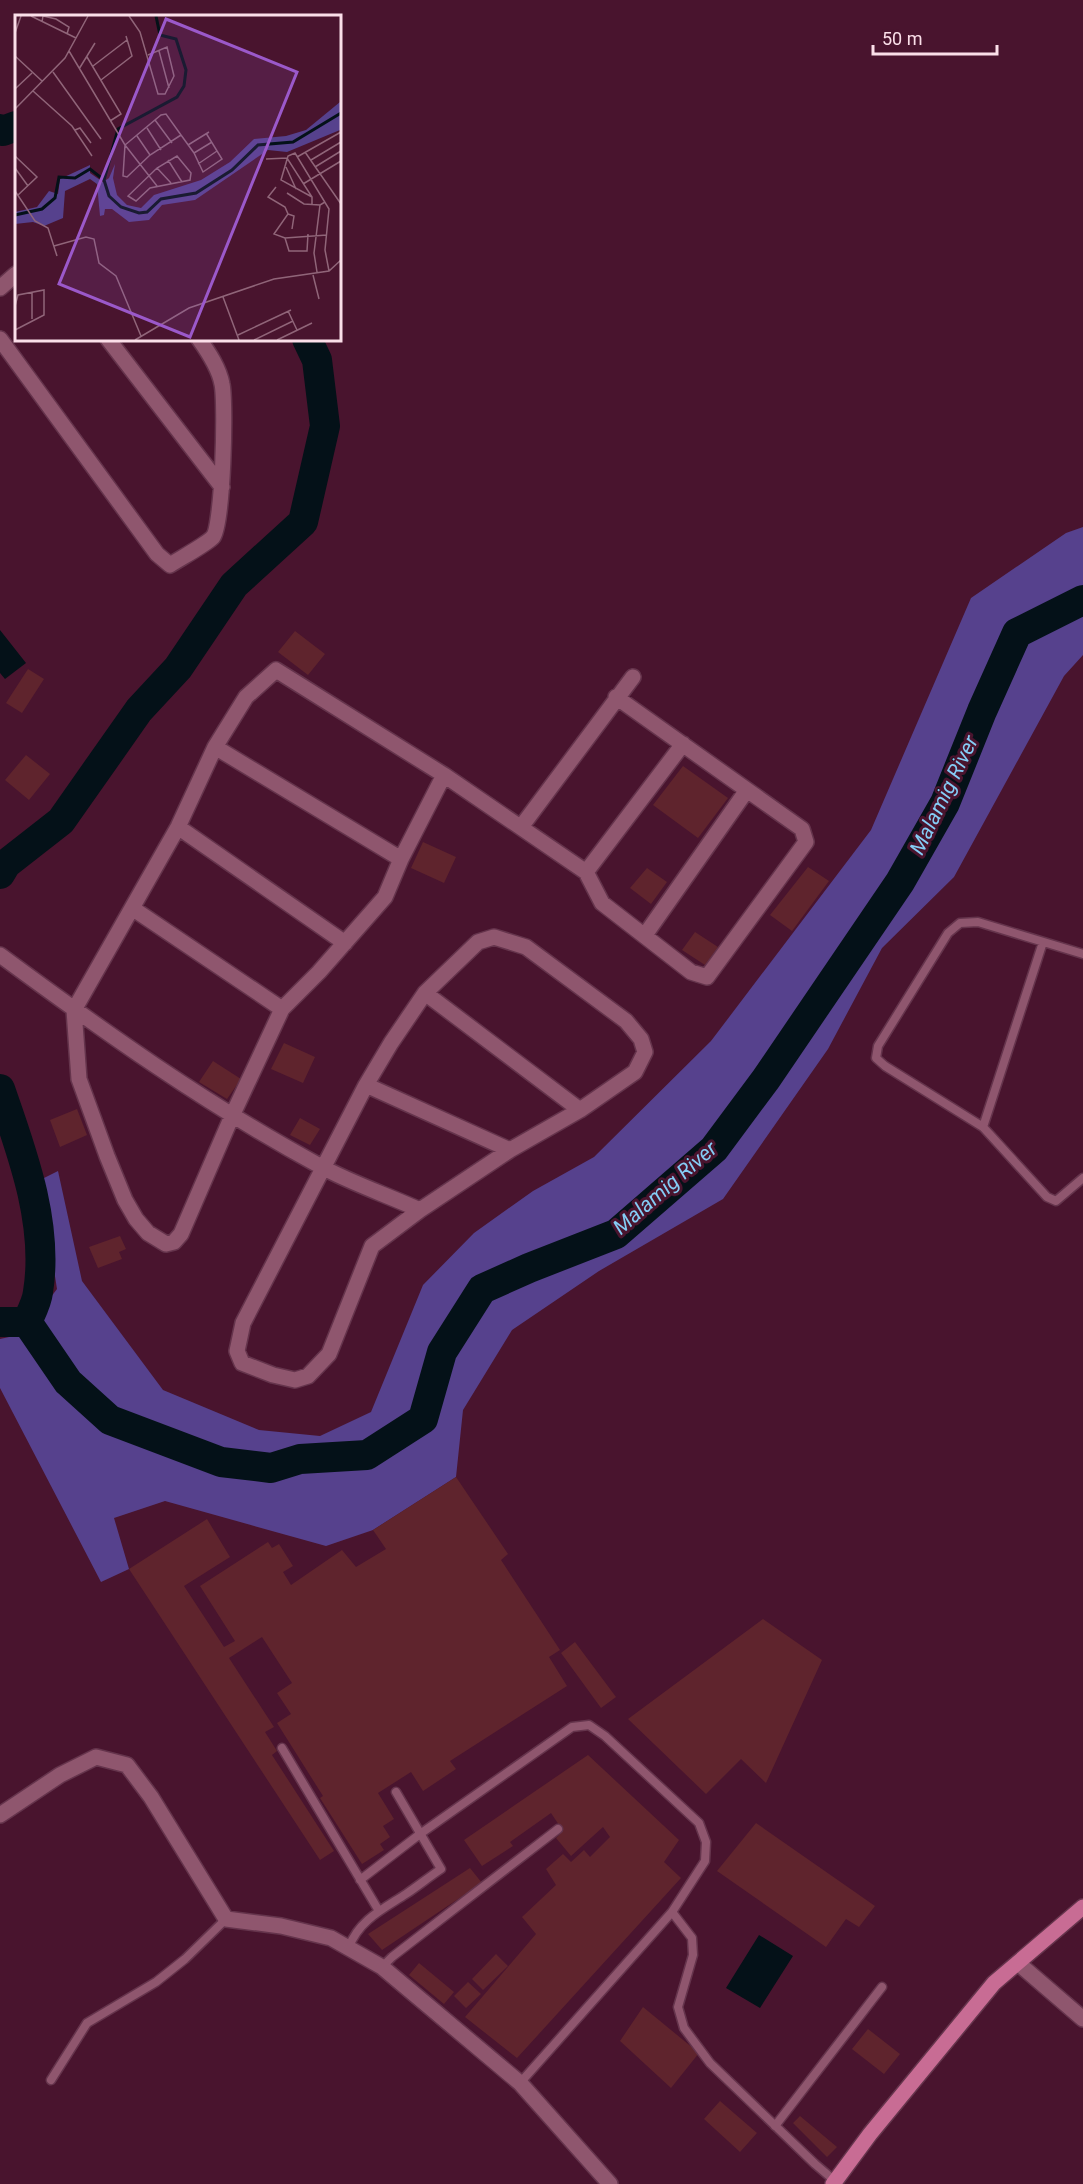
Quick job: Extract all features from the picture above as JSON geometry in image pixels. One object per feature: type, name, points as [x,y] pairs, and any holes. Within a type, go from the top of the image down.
[{"type":"street","points":[[0,288],[15,275]]},
{"type":"street","points":[[0,339],[157,554],[170,565],[213,537],[219,523],[222,487],[222,385],[213,359],[200,340]]},
{"type":"street","points":[[109,340],[222,487]]},
{"type":"street","points":[[444,775],[400,859],[385,897],[319,972],[282,1009],[181,1234],[174,1242],[166,1245],[148,1233],[136,1219],[125,1200],[107,1156],[79,1078],[74,1010],[178,827],[215,747],[246,697],[276,670],[444,775],[586,872],[602,903],[691,972],[707,977],[806,842],[802,829],[616,697]]},
{"type":"street","points":[[521,827],[633,677]]},
{"type":"street","points":[[586,872],[683,744]]},
{"type":"street","points":[[215,747],[400,859]]},
{"type":"street","points":[[645,935],[747,790]]},
{"type":"street","points":[[178,827],[345,942]]},
{"type":"street","points":[[132,908],[282,1009]]},
{"type":"street","points":[[494,937],[526,947],[626,1021],[641,1039],[645,1052],[635,1072],[580,1110],[510,1150],[420,1210],[372,1246],[328,1354],[308,1376],[295,1380],[273,1375],[242,1363],[237,1351],[243,1323],[366,1085],[425,993],[478,942],[494,937]]},
{"type":"street","points":[[0,955],[74,1010],[232,1116],[322,1167],[420,1210]]},
{"type":"street","points":[[425,993],[580,1110]]},
{"type":"street","points":[[366,1085],[510,1150]]},
{"type":"street","points":[[0,1815],[60,1775],[96,1757],[127,1765],[151,1797],[226,1919],[315,1933],[349,1947],[382,1967],[520,2083],[610,2184]]},
{"type":"street","points":[[834,2182],[870,2134],[994,1983],[1083,1906]]},
{"type":"street","points":[[1018,1963],[1083,2019]]},
{"type":"lane","points":[[1083,954],[978,922],[960,923],[948,933],[878,1046],[876,1058],[885,1066],[983,1127],[1047,1197],[1056,1201],[1083,1178]]},
{"type":"lane","points":[[983,1127],[1043,942]]},
{"type":"lane","points":[[360,1880],[420,1834],[572,1727],[589,1725],[605,1737],[699,1823],[706,1842],[705,1861],[672,1912],[520,2083]]},
{"type":"lane","points":[[282,1749],[379,1911]]},
{"type":"lane","points":[[349,1947],[354,1935],[379,1911],[441,1869],[396,1792]]},
{"type":"lane","points":[[382,1967],[558,1829]]},
{"type":"lane","points":[[672,1912],[692,1938],[693,1954],[678,2007],[684,2028],[710,2063],[834,2182]]},
{"type":"lane","points":[[51,2080],[87,2023],[156,1982],[185,1959],[226,1919]]},
{"type":"lane","points":[[776,2126],[882,1987]]},
{"type":"shaded area","points":[[1083,527],[1083,655],[1064,676],[954,877],[882,948],[828,1049],[723,1199],[599,1271],[512,1330],[463,1410],[456,1477],[373,1530],[326,1546],[165,1501],[114,1518],[129,1569],[101,1582],[0,1388],[0,1339],[23,1334],[57,1289],[40,1180],[58,1171],[82,1281],[163,1390],[259,1430],[320,1436],[371,1412],[423,1285],[474,1233],[533,1191],[594,1157],[711,1041],[871,830],[971,598],[1066,533]]},
{"type":"shaded area","points":[[0,630],[26,663],[5,679],[0,673]]},
{"type":"shaded area","points":[[759,1935],[793,1956],[760,2008],[726,1988]]},
{"type":"building","points":[[295,631],[325,654],[308,675],[278,652]]},
{"type":"building","points":[[28,669],[44,679],[22,713],[6,703]]},
{"type":"building","points":[[26,755],[50,774],[29,800],[5,780]]},
{"type":"building","points":[[683,766],[728,798],[698,838],[653,805]]},
{"type":"building","points":[[423,842],[456,857],[444,883],[411,868]]},
{"type":"building","points":[[808,867],[829,881],[792,931],[770,915]]},
{"type":"building","points":[[647,868],[667,882],[651,904],[630,888]]},
{"type":"building","points":[[695,932],[718,947],[705,965],[682,950]]},
{"type":"building","points":[[284,1043],[315,1057],[303,1083],[271,1069]]},
{"type":"building","points":[[213,1061],[241,1079],[227,1099],[199,1082]]},
{"type":"building","points":[[77,1109],[87,1135],[60,1147],[50,1120]]},
{"type":"building","points":[[300,1118],[320,1129],[310,1145],[290,1135]]},
{"type":"building","points":[[120,1236],[126,1249],[119,1252],[122,1259],[98,1268],[89,1247]]},
{"type":"building","points":[[456,1477],[508,1554],[501,1560],[560,1650],[549,1657],[567,1686],[450,1761],[456,1769],[423,1791],[411,1772],[378,1793],[394,1819],[383,1826],[390,1837],[380,1844],[384,1850],[362,1864],[320,1798],[323,1796],[277,1723],[291,1714],[277,1693],[292,1683],[262,1637],[229,1658],[274,1727],[265,1732],[277,1751],[272,1755],[334,1851],[320,1860],[129,1569],[207,1519],[230,1557],[184,1586],[224,1647],[235,1641],[200,1586],[268,1542],[272,1548],[279,1544],[293,1566],[283,1572],[291,1585],[342,1550],[356,1567],[386,1549],[373,1530]]},
{"type":"building","points":[[763,1619],[822,1660],[766,1783],[741,1759],[706,1794],[628,1719]]},
{"type":"building","points":[[575,1642],[616,1697],[601,1708],[561,1653]]},
{"type":"building","points":[[588,1755],[679,1840],[664,1862],[681,1878],[517,2058],[465,2017],[536,1934],[522,1917],[556,1885],[546,1869],[563,1854],[571,1862],[584,1850],[590,1857],[610,1837],[603,1827],[571,1856],[556,1838],[563,1831],[551,1813],[510,1842],[513,1846],[482,1866],[464,1840]]},
{"type":"building","points":[[756,1823],[875,1906],[859,1927],[846,1919],[826,1947],[717,1871]]},
{"type":"building","points":[[470,1868],[482,1883],[382,1950],[368,1934]]},
{"type":"building","points":[[496,1954],[508,1966],[483,1990],[472,1979]]},
{"type":"building","points":[[419,1963],[454,1992],[444,2004],[409,1975]]},
{"type":"building","points":[[468,1982],[481,1994],[466,2008],[454,1996]]},
{"type":"building","points":[[643,2007],[699,2053],[671,2088],[620,2041]]},
{"type":"building","points":[[868,2029],[900,2054],[884,2074],[852,2049]]},
{"type":"building","points":[[720,2101],[757,2133],[740,2152],[704,2119]]},
{"type":"building","points":[[800,2116],[837,2147],[827,2157],[793,2123]]},
{"type":"waterway","points":[[0,129],[3,131],[15,126]]},
{"type":"waterway","points":[[0,874],[6,864],[61,821],[139,710],[178,668],[234,585],[303,522],[325,426],[317,360],[307,340]]},
{"type":"waterway","name":"Malamig River","points":[[27,1322],[68,1382],[110,1420],[221,1462],[271,1468],[300,1459],[367,1455],[423,1419],[442,1352],[482,1289],[616,1234],[714,1149],[766,1079],[900,882],[945,803],[982,711],[1017,633],[1083,600]]},
{"type":"waterway","points":[[0,1089],[25,1163],[37,1214],[40,1240],[38,1292],[27,1322]]},
{"type":"waterway","name":"Malamig River","points":[[0,1322],[27,1322]]}]
